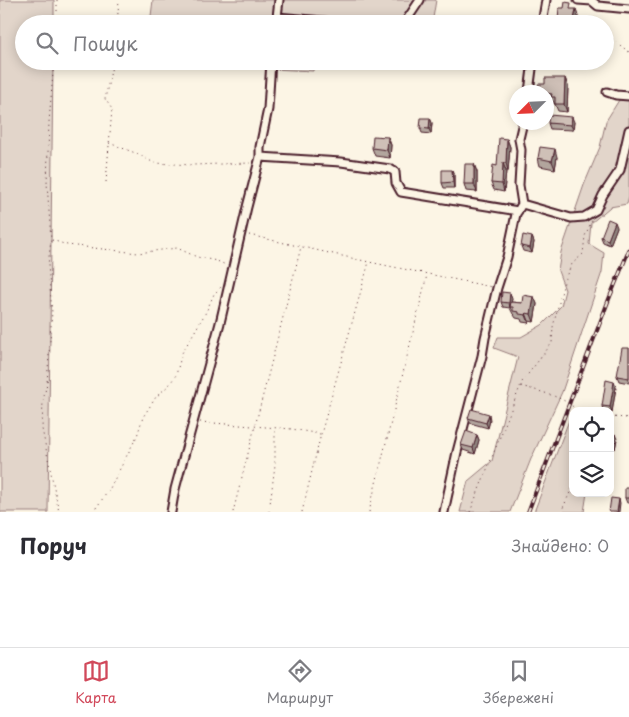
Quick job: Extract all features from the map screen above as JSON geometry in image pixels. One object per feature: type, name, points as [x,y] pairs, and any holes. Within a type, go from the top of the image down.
[{"type":"street","points":[[277,15],[279,0]]},
{"type":"street","points":[[410,15],[420,0]]},
{"type":"street","points":[[542,15],[543,0]]},
{"type":"street","points":[[578,0],[592,1],[598,6],[629,8]]},
{"type":"street","points":[[171,512],[260,160],[260,147],[268,109],[270,70]]},
{"type":"street","points":[[530,85],[532,70]]},
{"type":"street","points":[[607,92],[629,96]]},
{"type":"street","points":[[444,512],[497,288],[520,208],[521,150],[519,139],[521,130]]},
{"type":"street","points":[[260,160],[341,162],[390,169],[395,172],[396,183],[401,192],[520,208],[571,218],[584,217],[596,210],[620,170],[629,130]]},
{"type":"path","points":[[57,0],[57,15]]},
{"type":"path","points":[[118,15],[119,0]]},
{"type":"path","points":[[614,41],[629,52]]},
{"type":"path","points":[[53,70],[47,183],[51,240],[48,265],[52,312],[42,429],[59,512]]},
{"type":"path","points":[[106,182],[112,109],[104,99],[111,70]]},
{"type":"path","points":[[109,143],[154,162],[193,165],[260,160]]},
{"type":"path","points":[[470,512],[520,386],[552,343],[553,327],[565,278],[572,264],[583,254],[585,236],[596,210]]},
{"type":"path","points":[[241,233],[497,288]]},
{"type":"path","points":[[51,240],[67,245],[138,253],[177,248],[196,257],[217,261],[233,268]]},
{"type":"path","points":[[234,512],[301,247]]},
{"type":"path","points":[[302,512],[321,434],[369,262]]},
{"type":"path","points":[[369,512],[427,274]]},
{"type":"path","points":[[93,512],[109,490],[137,436],[142,417],[156,396],[169,385],[176,375],[182,353],[206,312],[214,294],[231,278]]},
{"type":"path","points":[[520,386],[562,400],[575,407]]},
{"type":"path","points":[[614,417],[629,418]]},
{"type":"path","points":[[193,422],[292,429],[321,434]]},
{"type":"path","points":[[269,512],[275,465],[275,429]]},
{"type":"path","points":[[562,512],[569,495]]},
{"type":"shaded area","points":[[0,0],[54,0],[54,15],[15,15],[15,70],[53,70],[48,512],[0,512]]},
{"type":"shaded area","points":[[153,0],[436,0],[434,15],[151,15]]},
{"type":"shaded area","points":[[619,100],[629,100],[629,197],[627,204],[610,207],[591,223],[589,244],[604,253],[602,272],[562,392],[531,459],[510,512],[460,512],[468,481],[492,461],[518,357],[494,348],[498,337],[521,337],[542,325],[561,306],[565,290],[558,271],[561,252],[584,185],[600,147],[606,121]]},
{"type":"shaded area","points":[[569,420],[569,497],[586,497],[584,512],[534,512]]},
{"type":"building","points":[[565,2],[571,3],[570,9],[576,9],[575,15],[558,15],[559,8],[564,8]]},
{"type":"building","points":[[545,78],[565,78],[564,104],[555,104],[554,85],[538,85],[545,84]]},
{"type":"building","points":[[554,115],[572,117],[571,125],[554,124]]},
{"type":"building","points":[[421,118],[430,118],[429,129],[420,128]]},
{"type":"building","points":[[373,136],[388,137],[387,150],[372,148]]},
{"type":"building","points":[[499,138],[507,139],[506,163],[503,163],[502,184],[491,183],[493,165],[497,166]]},
{"type":"building","points":[[540,147],[555,149],[552,161],[538,158]]},
{"type":"building","points":[[465,164],[474,164],[474,184],[464,184]]},
{"type":"building","points":[[442,170],[452,170],[453,182],[442,183]]},
{"type":"building","points":[[608,219],[615,222],[608,240],[601,237]]},
{"type":"building","points":[[523,235],[532,237],[530,248],[521,246]]},
{"type":"building","points":[[502,292],[510,293],[509,303],[501,302]]},
{"type":"building","points":[[523,295],[534,297],[531,314],[519,314],[519,312],[513,311],[513,307],[510,307],[511,302],[522,303]]},
{"type":"building","points":[[622,348],[629,348],[629,378],[617,376]]},
{"type":"building","points":[[606,380],[614,382],[610,407],[602,406]]},
{"type":"building","points":[[471,409],[489,414],[486,423],[468,418]]},
{"type":"building","points":[[466,431],[477,435],[473,448],[461,445]]},
{"type":"building","points":[[625,488],[629,488],[629,498],[625,498]]},
{"type":"building","points":[[611,498],[619,499],[617,512],[609,512]]},
{"type":"railway","points":[[528,512],[629,250]]}]
